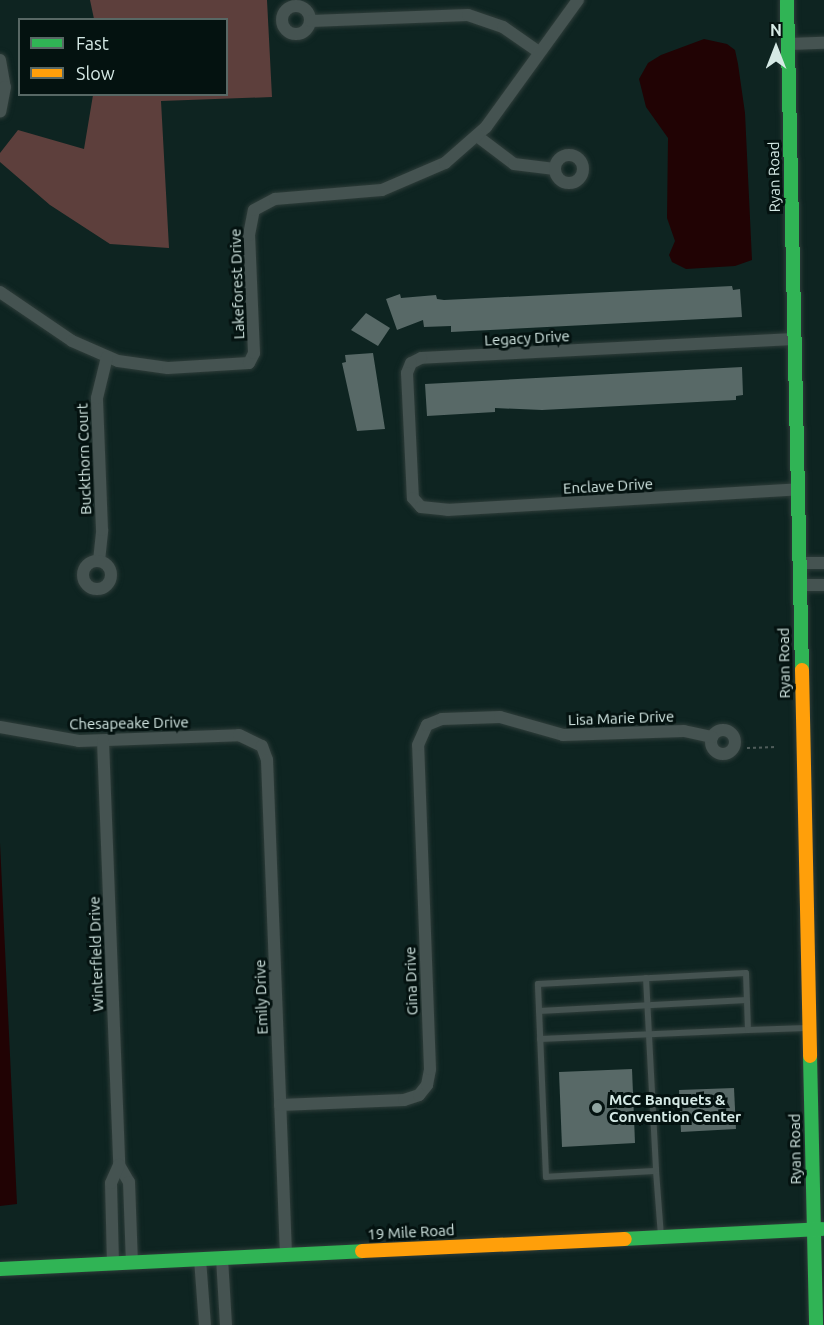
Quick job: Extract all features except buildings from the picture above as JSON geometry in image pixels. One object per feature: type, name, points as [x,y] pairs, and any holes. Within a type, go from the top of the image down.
[{"type":"main road","name":"Ryan Road","points":[[787,0],[809,1028],[819,1229],[816,1325]]},
{"type":"main road","name":"19 Mile Road","points":[[0,1269],[819,1229]]},
{"type":"street","name":"Lakeforest Drive","points":[[107,357],[168,368],[243,365],[252,359],[249,225],[259,205],[275,199],[366,193],[400,184],[445,163],[477,136],[578,0]]},
{"type":"street","points":[[311,21],[468,15],[498,24],[539,52]]},
{"type":"street","points":[[788,44],[824,43]]},
{"type":"street","points":[[0,60],[5,87],[0,112]]},
{"type":"street","points":[[477,136],[514,164],[555,169]]},
{"type":"street","points":[[0,292],[59,334],[107,357]]},
{"type":"street","name":"Legacy Drive","points":[[421,507],[413,498],[407,373],[416,360],[794,339]]},
{"type":"street","name":"Buckthorn Court","points":[[99,561],[102,530],[97,398],[107,357]]},
{"type":"street","name":"Enclave Drive","points":[[421,507],[448,510],[797,489]]},
{"type":"street","points":[[799,563],[824,563]]},
{"type":"street","points":[[799,585],[824,585]]},
{"type":"street","name":"Lisa Marie Drive","points":[[427,725],[452,718],[500,717],[563,735],[684,731],[712,737]]},
{"type":"street","name":"Gina Drive","points":[[280,1105],[404,1100],[419,1095],[427,1085],[430,1069],[418,745],[427,725]]},
{"type":"street","name":"Chesapeake Drive","points":[[0,727],[79,741],[239,735],[257,742]]},
{"type":"street","name":"Winterfield Drive","points":[[103,741],[119,1166],[111,1183],[113,1263]]},
{"type":"street","name":"Emily Drive","points":[[257,742],[267,760],[286,1255]]},
{"type":"street","name":"Winterfield Drive","points":[[119,1166],[129,1182],[132,1263]]},
{"type":"street","points":[[222,1258],[226,1325]]},
{"type":"street","points":[[200,1259],[205,1325]]},
{"type":"lane","points":[[656,1172],[546,1177],[538,984],[746,973],[748,1030]]},
{"type":"lane","points":[[646,978],[661,1237]]},
{"type":"lane","points":[[539,1011],[747,1000]]},
{"type":"lane","points":[[540,1039],[809,1028]]},
{"type":"path","points":[[747,748],[776,747]]},
{"type":"shaded area","points":[[90,0],[267,0],[272,97],[161,101],[169,248],[110,244],[50,205],[0,162],[0,153],[18,130],[84,149],[93,96],[228,96],[228,18],[94,18]]},
{"type":"shaded area","points":[[704,39],[727,44],[735,50],[745,113],[752,260],[735,266],[686,269],[672,262],[669,255],[675,241],[667,218],[668,138],[646,107],[639,79],[648,63],[661,55]]},
{"type":"shaded area","points":[[0,843],[17,1204],[0,1206]]},
{"type":"traffic: fast","points":[[787,0],[802,670]]},
{"type":"traffic: fast","points":[[810,1056],[816,1325]]},
{"type":"traffic: fast","points":[[625,1239],[823,1229]]},
{"type":"traffic: fast","points":[[0,1269],[362,1251]]},
{"type":"traffic: slow","points":[[802,670],[810,1056]]},
{"type":"traffic: slow","points":[[362,1251],[625,1239]]},
{"type":"place","name":"MCC Banquets & Convention Center","points":[[597,1108]]}]
